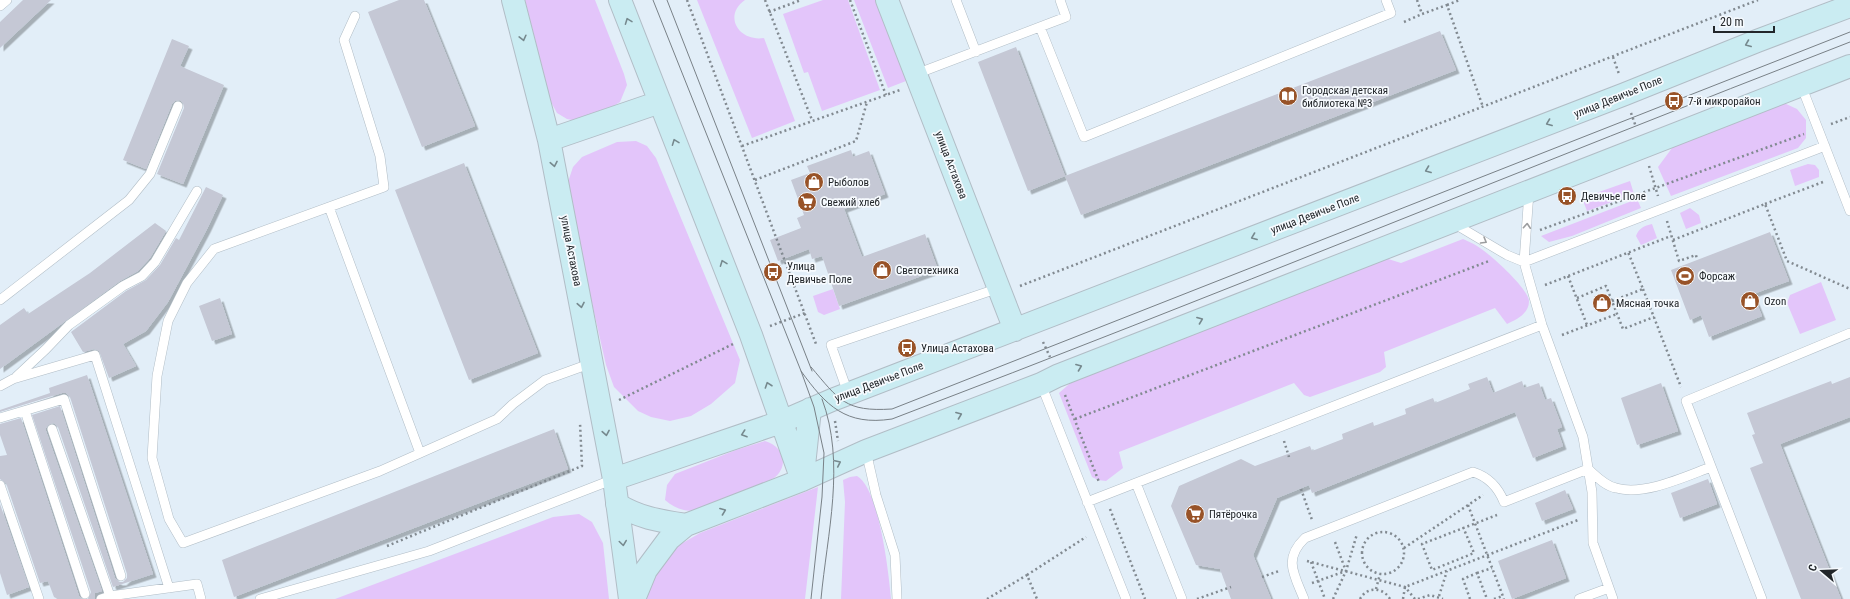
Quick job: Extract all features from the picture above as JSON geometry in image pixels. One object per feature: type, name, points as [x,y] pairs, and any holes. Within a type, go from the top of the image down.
[{"type":"main road","name":"улица Астахова","points":[[513,0],[549,140],[614,479],[630,599]]},
{"type":"main road","points":[[620,0],[751,335],[802,480]]},
{"type":"main road","name":"улица Астахова","points":[[887,0],[1015,330]]},
{"type":"main road","name":"улица Девичье Поле","points":[[614,479],[781,422],[848,393],[1015,330],[1850,6]]},
{"type":"main road","points":[[634,599],[646,570],[668,539],[686,525],[802,480],[866,450],[1041,384],[1057,376],[1365,256],[1450,221],[1850,66]]},
{"type":"main road","points":[[549,140],[660,102]]},
{"type":"main road","points":[[802,480],[810,409]]},
{"type":"main road","points":[[617,504],[630,513],[649,519],[686,525]]},
{"type":"lane","points":[[0,6],[7,0]]},
{"type":"lane","points":[[956,0],[976,52]]},
{"type":"lane","points":[[918,79],[976,52],[1066,17],[1060,0]]},
{"type":"lane","points":[[1040,27],[1084,137],[1391,13],[1386,0]]},
{"type":"lane","points":[[356,16],[344,40],[380,156],[384,187],[214,249],[187,283],[168,321],[157,376],[152,458],[168,519],[183,543],[380,471],[497,419],[513,404],[545,380],[592,362]]},
{"type":"lane","points":[[1801,85],[1850,211]]},
{"type":"lane","points":[[0,300],[130,200],[150,174],[178,106]]},
{"type":"lane","points":[[1450,221],[1507,254],[1524,262],[1825,146]]},
{"type":"lane","points":[[1529,190],[1524,262],[1542,325],[1583,437],[1592,492],[1593,543],[1614,599]]},
{"type":"lane","points":[[13,379],[46,349],[69,325],[123,286],[142,276],[155,262],[197,191]]},
{"type":"lane","points":[[328,207],[420,453]]},
{"type":"lane","points":[[848,393],[831,345],[1000,291]]},
{"type":"lane","points":[[1087,502],[1542,325]]},
{"type":"lane","points":[[1762,599],[1686,401],[1850,333]]},
{"type":"lane","points":[[0,386],[13,379],[95,355],[169,588]]},
{"type":"lane","points":[[1041,384],[1126,599]]},
{"type":"lane","points":[[0,418],[64,399],[121,576]]},
{"type":"lane","points":[[25,411],[85,594]]},
{"type":"lane","points":[[52,429],[106,598],[197,584],[201,599]]},
{"type":"lane","points":[[866,450],[876,495],[895,555],[897,599]]},
{"type":"lane","points":[[1588,469],[1600,479],[1615,488],[1636,490],[1664,484],[1711,467]]},
{"type":"lane","points":[[1304,599],[1293,571],[1293,557],[1296,546],[1305,538],[1473,472],[1484,475],[1500,491],[1504,502],[1588,469]]},
{"type":"lane","points":[[260,599],[429,551],[614,479]]},
{"type":"lane","points":[[1136,483],[1182,599]]},
{"type":"lane","points":[[0,485],[39,599]]},
{"type":"lane","points":[[1579,599],[1609,588]]},
{"type":"path","points":[[687,0],[818,348]]},
{"type":"path","points":[[765,0],[812,120]]},
{"type":"path","points":[[770,12],[801,0]]},
{"type":"path","points":[[850,0],[886,95]]},
{"type":"path","points":[[1417,0],[1422,14],[1460,0]]},
{"type":"path","points":[[1000,291],[1483,107],[1758,0]]},
{"type":"path","points":[[1447,5],[1483,107]]},
{"type":"path","points":[[742,146],[886,95],[918,79]]},
{"type":"path","points":[[755,180],[856,141],[867,102]]},
{"type":"path","points":[[1526,235],[1850,117]]},
{"type":"path","points":[[1673,240],[1837,177]]},
{"type":"path","points":[[1765,204],[1786,261],[1850,289]]},
{"type":"path","points":[[1531,290],[1671,236],[1679,261],[1696,255],[1697,260]]},
{"type":"path","points":[[1628,252],[1686,401]]},
{"type":"path","points":[[1075,420],[1507,254]]},
{"type":"path","points":[[1682,260],[1683,265]]},
{"type":"path","points":[[1568,276],[1587,325]]},
{"type":"path","points":[[1577,298],[1606,286],[1623,329],[1654,317]]},
{"type":"path","points":[[1612,301],[1643,289]]},
{"type":"path","points":[[384,547],[582,466],[580,420],[775,323],[805,313]]},
{"type":"path","points":[[1548,341],[1617,314]]},
{"type":"path","points":[[1404,548],[1496,487]]},
{"type":"path","points":[[1301,489],[1317,533]]},
{"type":"path","points":[[1464,527],[1474,553],[1432,570],[1422,544],[1464,527],[1499,514],[1504,502]]},
{"type":"path","points":[[1468,505],[1504,597],[1494,599]]},
{"type":"path","points":[[1333,599],[1346,571],[1363,515]]},
{"type":"path","points":[[1405,587],[1592,515]]},
{"type":"path","points":[[1330,528],[1346,571]]},
{"type":"path","points":[[987,599],[1098,529]]},
{"type":"path","points":[[1379,532],[1387,532],[1400,540],[1404,548],[1404,556],[1401,564],[1396,570],[1380,574],[1372,571],[1366,565],[1362,550],[1371,536],[1379,532]]},
{"type":"path","points":[[1293,557],[1405,587],[1417,599],[1430,595],[1439,596],[1443,599]]},
{"type":"path","points":[[1311,562],[1325,599]]},
{"type":"path","points":[[1470,599],[1463,579],[1492,568]]},
{"type":"path","points":[[1300,588],[1346,571]]},
{"type":"path","points":[[1439,596],[1447,571]]},
{"type":"path","points":[[1477,573],[1487,599]]},
{"type":"path","points":[[1376,589],[1380,574]]},
{"type":"path","points":[[1027,575],[1037,599]]},
{"type":"path","points":[[1197,599],[1231,587]]},
{"type":"path","points":[[1403,599],[1405,587]]},
{"type":"path","points":[[1360,599],[1367,591],[1376,589],[1386,593],[1390,599]]},
{"type":"shaded area","points":[[525,0],[595,0],[627,85],[620,102],[610,108],[577,121],[567,119],[557,113],[551,102]]},
{"type":"shaded area","points":[[697,0],[745,0],[738,6],[735,13],[734,20],[736,26],[747,36],[764,38],[795,121],[752,138]]},
{"type":"shaded area","points":[[823,0],[848,0],[880,90],[822,111],[808,72],[804,73],[783,14]]},
{"type":"shaded area","points":[[854,0],[875,0],[906,81],[888,88]]},
{"type":"shaded area","points":[[1784,103],[1797,109],[1806,120],[1806,138],[1798,148],[1671,196],[1658,167],[1675,144]]},
{"type":"shaded area","points":[[636,141],[647,146],[656,158],[740,360],[735,383],[711,404],[691,416],[670,421],[651,417],[638,411],[614,387],[606,365],[579,246],[568,182],[573,167],[582,157],[617,142]]},
{"type":"shaded area","points":[[1808,164],[1815,165],[1819,170],[1819,177],[1795,186],[1790,170]]},
{"type":"shaded area","points":[[1630,181],[1634,194],[1587,211],[1582,198]]},
{"type":"shaded area","points":[[1637,199],[1641,208],[1572,236],[1549,242],[1541,236]]},
{"type":"shaded area","points":[[1690,208],[1699,215],[1701,223],[1686,229],[1680,213]]},
{"type":"shaded area","points":[[1652,224],[1657,238],[1641,245],[1636,236],[1637,233],[1642,228]]},
{"type":"shaded area","points":[[1463,239],[1483,250],[1490,256],[1507,271],[1527,295],[1529,301],[1527,310],[1518,318],[1507,324],[1495,308],[1384,352],[1386,367],[1380,372],[1310,397],[1304,395],[1294,383],[1119,452],[1123,468],[1106,481],[1098,480],[1092,477],[1059,393],[1076,378],[1385,258],[1401,263]]},
{"type":"shaded area","points":[[1821,282],[1836,320],[1800,334],[1787,303],[1790,295]]},
{"type":"shaded area","points":[[833,289],[840,309],[824,315],[818,312],[813,296]]},
{"type":"shaded area","points":[[765,441],[776,447],[782,456],[782,467],[774,478],[733,497],[699,510],[689,511],[674,507],[665,500],[667,485],[675,474],[736,450]]},
{"type":"shaded area","points":[[857,476],[865,484],[877,514],[882,533],[891,599],[841,599],[845,502],[843,480]]},
{"type":"shaded area","points":[[818,487],[805,599],[645,599],[664,556],[681,544],[700,533]]},
{"type":"shaded area","points":[[579,514],[592,522],[603,543],[609,599],[335,599],[553,517]]},
{"type":"building","points":[[23,0],[51,0],[0,48],[0,22]]},
{"type":"building","points":[[399,0],[424,0],[475,126],[422,147],[368,12]]},
{"type":"building","points":[[1440,31],[1456,70],[1081,215],[1065,176]]},
{"type":"building","points":[[172,39],[189,46],[180,66],[224,85],[183,184],[157,174],[184,108],[183,103],[180,100],[175,101],[172,104],[146,169],[123,160]]},
{"type":"building","points":[[1016,47],[1065,176],[1028,191],[978,62]]},
{"type":"building","points":[[851,150],[853,157],[869,151],[885,194],[844,209],[862,257],[925,234],[938,270],[839,306],[822,256],[812,259],[809,249],[778,261],[770,240],[801,228],[797,218],[804,215],[791,180],[810,173],[807,166]]},
{"type":"building","points":[[464,163],[538,353],[469,380],[395,190]]},
{"type":"building","points":[[206,187],[223,195],[207,229],[168,302],[146,331],[123,344],[136,366],[109,378],[99,351],[94,349],[83,352],[71,332],[126,291],[146,280],[160,265],[176,238],[179,240]]},
{"type":"building","points":[[155,223],[166,231],[150,258],[138,271],[120,281],[0,369],[0,325],[24,308],[28,314],[90,273]]},
{"type":"building","points":[[1770,232],[1789,281],[1753,294],[1762,316],[1709,337],[1701,315],[1690,320],[1671,270]]},
{"type":"building","points":[[220,298],[232,334],[212,341],[199,306]]},
{"type":"building","points":[[87,375],[153,574],[113,587],[58,427],[54,423],[50,424],[46,428],[46,431],[102,591],[95,593],[95,599],[88,599],[91,592],[32,415],[60,406],[115,578],[119,582],[123,582],[127,578],[127,574],[70,397],[66,393],[62,393],[0,412],[0,410],[50,393],[49,388]]},
{"type":"building","points":[[1487,377],[1493,393],[1522,381],[1524,388],[1539,383],[1545,400],[1551,398],[1562,427],[1557,429],[1563,446],[1533,458],[1515,412],[1312,493],[1309,485],[1277,498],[1253,555],[1271,599],[1231,599],[1220,569],[1196,565],[1171,506],[1179,486],[1241,459],[1255,466],[1310,446],[1312,451],[1343,439],[1342,434],[1373,422],[1374,426],[1406,414],[1405,409],[1433,398],[1435,403],[1470,389],[1468,384]]},
{"type":"building","points":[[1850,377],[1850,417],[1780,444],[1841,599],[1801,599],[1750,468],[1763,463],[1752,435],[1755,434],[1747,413],[1831,381],[1832,384]]},
{"type":"building","points":[[1661,383],[1678,431],[1637,445],[1621,398]]},
{"type":"building","points":[[21,418],[79,596],[82,599],[58,599],[54,597],[48,581],[40,583],[6,483],[0,479],[0,456],[7,455],[0,435],[0,424]]},
{"type":"building","points":[[554,429],[568,469],[234,597],[222,560]]},
{"type":"building","points":[[1708,479],[1717,504],[1680,518],[1671,493]]},
{"type":"building","points":[[1565,490],[1573,509],[1542,521],[1535,503]]},
{"type":"building","points":[[0,504],[29,587],[7,595],[0,573]]},
{"type":"building","points":[[1552,540],[1566,578],[1512,599],[1498,561]]},
{"type":"tram line","points":[[653,0],[814,407],[824,453],[822,497],[811,599]]},
{"type":"tram line","points":[[667,0],[812,371]]},
{"type":"tram line","points":[[811,367],[829,388],[844,402],[863,408],[892,409],[1850,32]]},
{"type":"tram line","points":[[801,371],[819,394],[839,411],[862,419],[892,419],[1132,326],[1850,42]]},
{"type":"tram line","points":[[821,599],[833,499],[834,473],[833,448],[829,423],[822,399]]},
{"type":"place","name":"Городская детская библиотека №3","points":[[1288,96]]},
{"type":"place","name":"7-й микрорайон","points":[[1674,101]]},
{"type":"place","name":"Рыболов","points":[[814,182]]},
{"type":"place","name":"Девичье Поле","points":[[1567,196]]},
{"type":"place","name":"Свежий хлеб","points":[[807,202]]},
{"type":"place","name":"Светотехника","points":[[882,270]]},
{"type":"place","name":"Улица Девичье Поле","points":[[773,272]]},
{"type":"place","name":"Форсаж","points":[[1685,276]]},
{"type":"place","name":"Ozon","points":[[1750,301]]},
{"type":"place","name":"Мясная точка","points":[[1602,303]]},
{"type":"place","name":"Улица Астахова","points":[[907,348]]},
{"type":"place","name":"Пятёрочка","points":[[1195,514]]}]
